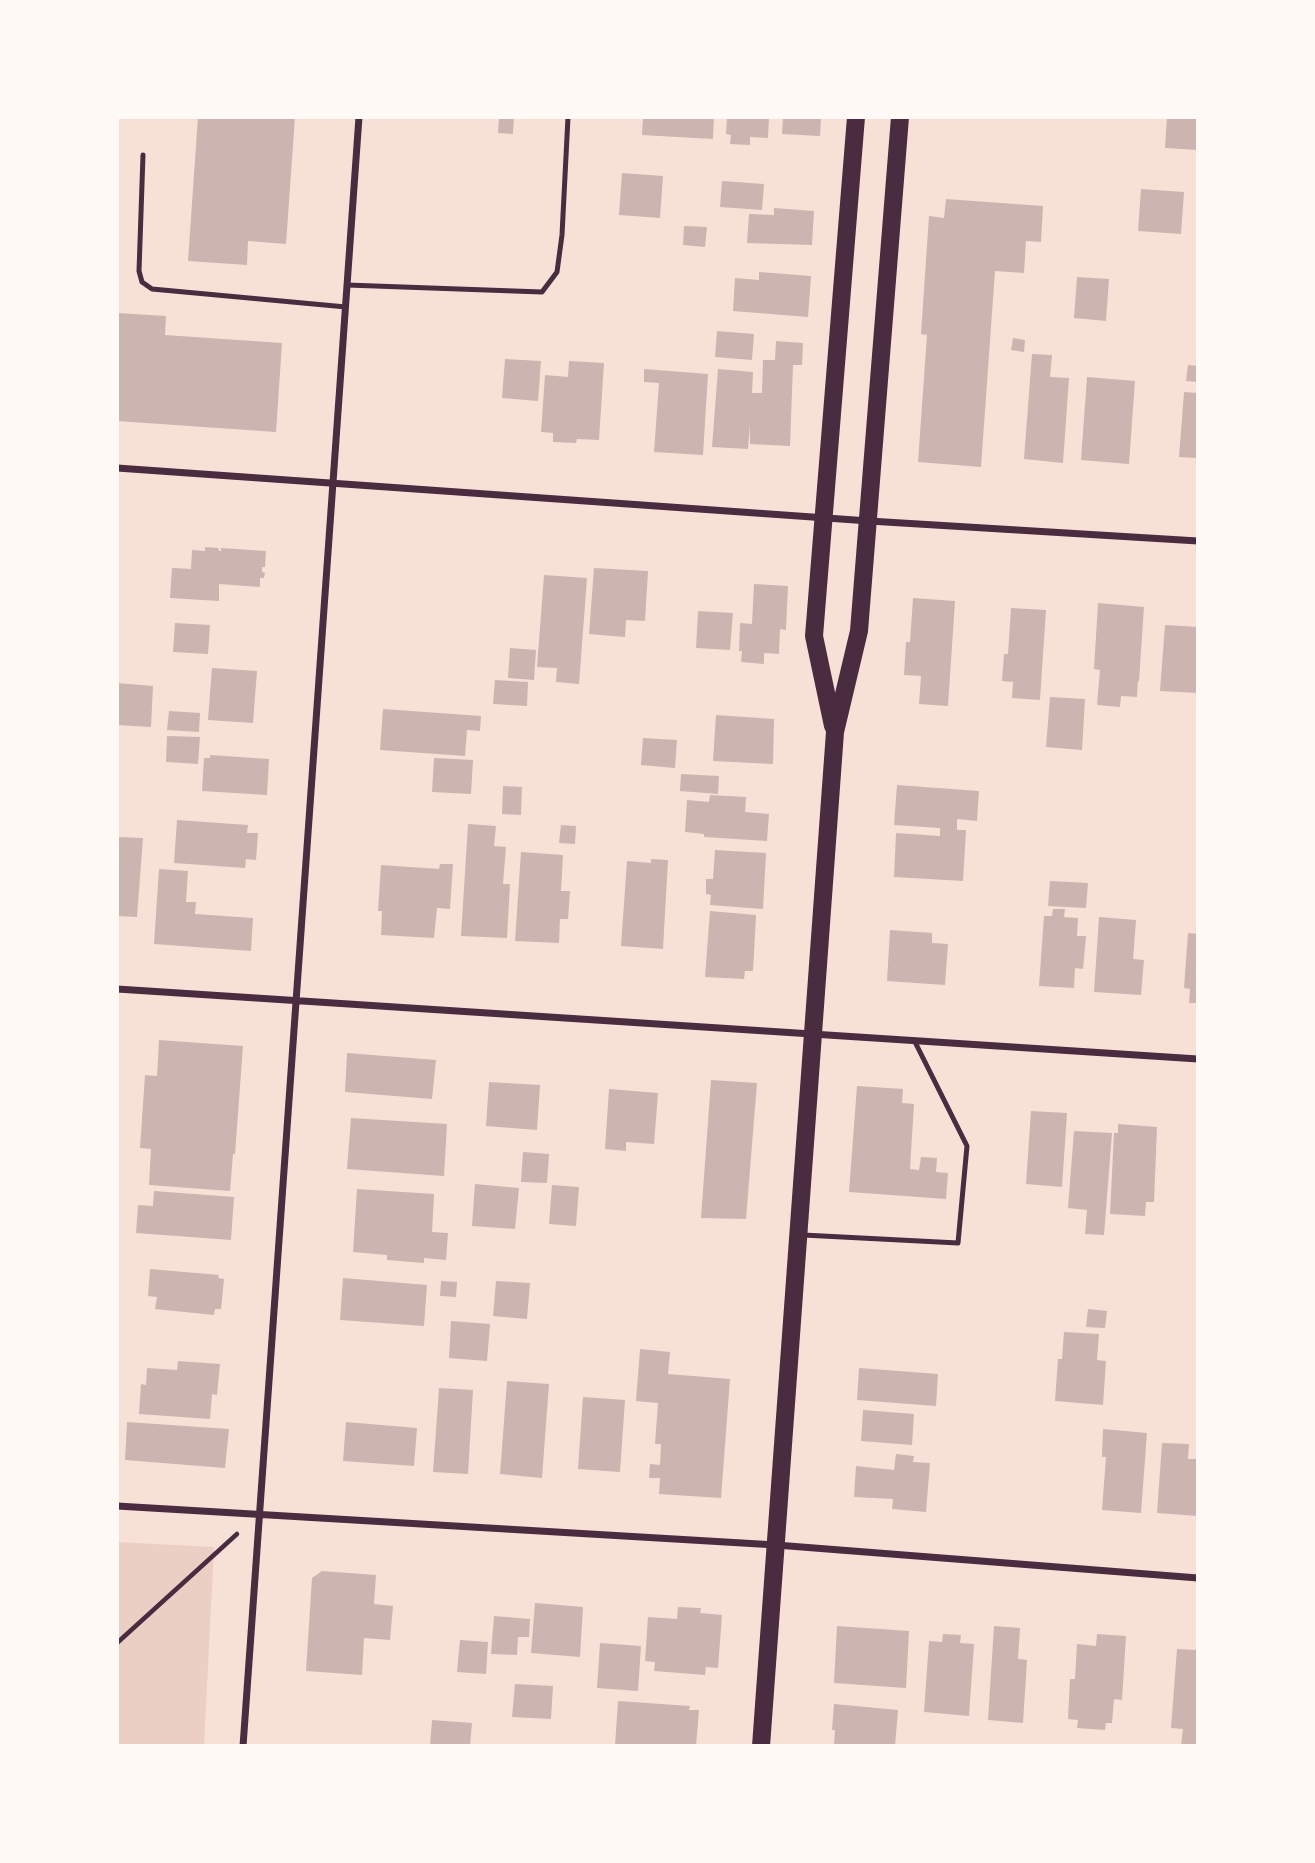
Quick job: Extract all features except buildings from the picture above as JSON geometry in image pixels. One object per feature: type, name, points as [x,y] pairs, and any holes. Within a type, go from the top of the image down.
[{"type":"main road","points":[[835,732],[814,636],[856,117]]},
{"type":"main road","points":[[761,1746],[835,732],[859,631],[900,117]]},
{"type":"street","points":[[243,1746],[359,117]]},
{"type":"street","points":[[117,468],[869,521],[1198,541]]},
{"type":"street","points":[[117,989],[1198,1059]]},
{"type":"street","points":[[117,1506],[776,1545],[1198,1578]]},
{"type":"lane","points":[[347,285],[542,292],[557,272],[562,235],[568,117]]},
{"type":"lane","points":[[143,155],[139,271],[142,282],[152,289],[346,307]]},
{"type":"lane","points":[[799,1235],[958,1243],[967,1146],[914,1040]]},
{"type":"path","points":[[117,1643],[258,1515]]},
{"type":"shaded area","points":[[117,1542],[214,1547],[204,1746],[117,1746]]}]
